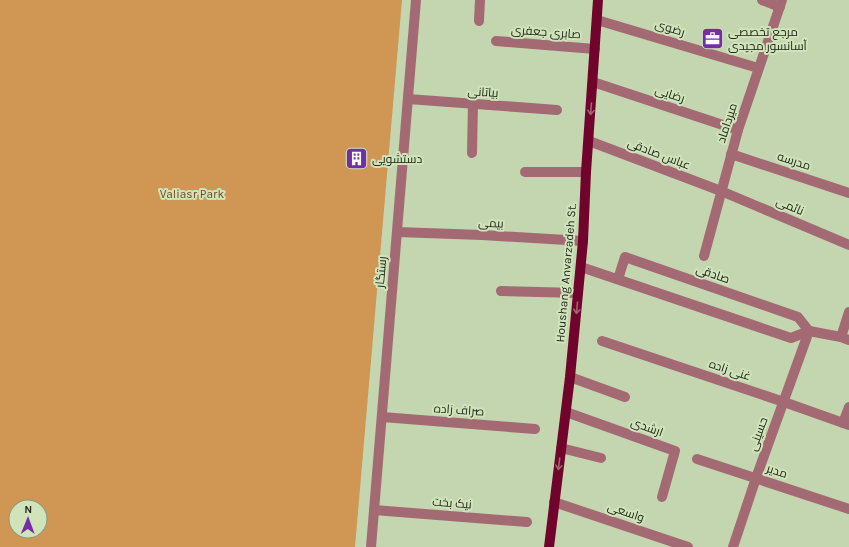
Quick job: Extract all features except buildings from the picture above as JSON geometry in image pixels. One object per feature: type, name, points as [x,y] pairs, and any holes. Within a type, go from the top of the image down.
[{"type":"main road","name":"Houshang Anvarzadeh St.","points":[[548,547],[566,412],[581,267],[598,0]]},
{"type":"street","name":"رستگار","points":[[371,547],[416,0]]},
{"type":"street","points":[[479,21],[480,0]]},
{"type":"street","points":[[762,0],[781,4]]},
{"type":"street","name":"میرداماد","points":[[704,256],[738,130],[781,4]]},
{"type":"street","name":"رضوی","points":[[597,20],[758,68]]},
{"type":"street","name":"صابری جعفری","points":[[496,41],[595,48]]},
{"type":"street","name":"رضایی","points":[[593,82],[738,130]]},
{"type":"street","name":"بیاتانی","points":[[408,99],[557,110]]},
{"type":"street","points":[[472,153],[473,104]]},
{"type":"street","name":"عباس صادقی","points":[[589,141],[721,191]]},
{"type":"street","name":"مدرسه","points":[[731,154],[849,193]]},
{"type":"street","points":[[525,172],[586,172]]},
{"type":"street","name":"نائمی","points":[[721,191],[849,246]]},
{"type":"street","name":"بیمی","points":[[397,232],[583,241]]},
{"type":"street","name":"صادقی","points":[[618,279],[624,257],[798,317],[809,331]]},
{"type":"street","points":[[581,267],[791,338],[809,331],[845,338],[849,312]]},
{"type":"street","points":[[501,290],[578,293]]},
{"type":"street","name":"حسینی","points":[[733,547],[756,478],[809,331]]},
{"type":"street","name":"غنی زاده","points":[[602,341],[846,424]]},
{"type":"street","points":[[570,377],[625,397]]},
{"type":"street","points":[[846,424],[849,407]]},
{"type":"street","name":"ارشدی","points":[[566,412],[675,451],[662,497]]},
{"type":"street","name":"صراف زاده","points":[[382,417],[535,429]]},
{"type":"street","points":[[561,448],[601,458]]},
{"type":"street","name":"مدیر","points":[[697,459],[849,508]]},
{"type":"street","name":"واسعی","points":[[554,502],[688,547]]},
{"type":"street","name":"نیک بخت","points":[[374,510],[527,522]]},
{"type":"green space","name":"Valiasr Park","points":[[0,0],[402,0],[355,547],[0,547]]},
{"type":"place","name":"مرجع تخصصی آسانسور مجیدی","points":[[712,39]]},
{"type":"place","name":"دستشویی","points":[[356,159]]}]
